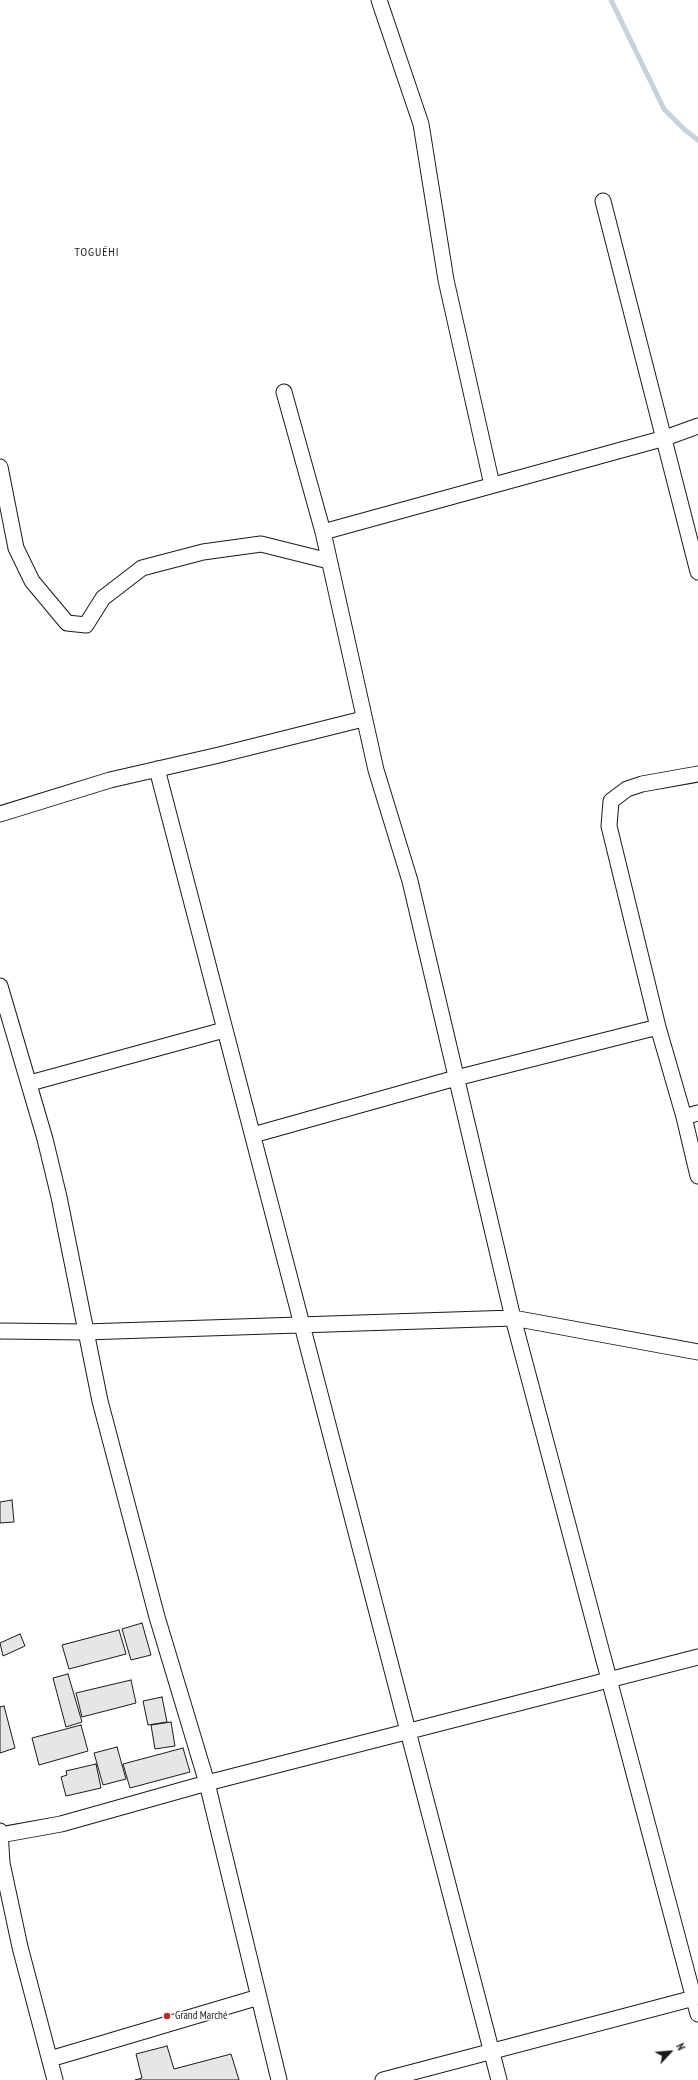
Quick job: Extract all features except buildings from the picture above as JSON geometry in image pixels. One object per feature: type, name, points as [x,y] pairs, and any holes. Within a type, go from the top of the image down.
[{"type":"street","points":[[379,0],[421,124],[446,280],[492,485]]},
{"type":"street","points":[[603,201],[665,438],[698,572]]},
{"type":"street","points":[[284,392],[323,532],[363,719],[376,770],[410,881],[512,1318],[547,1442],[608,1679],[696,1998],[698,2014]]},
{"type":"street","points":[[323,532],[665,438],[698,426]]},
{"type":"street","points":[[0,467],[16,548],[32,581],[67,623],[86,625],[103,598],[142,568],[203,552],[261,544],[329,561]]},
{"type":"street","points":[[0,814],[110,780],[157,770],[363,719]]},
{"type":"street","points":[[157,770],[499,2080]]},
{"type":"street","points":[[698,774],[642,784],[627,789],[611,801],[609,826],[658,1026],[691,1115],[698,1176]]},
{"type":"street","points":[[0,990],[30,1083],[59,1197],[100,1401],[156,1610],[207,1783],[279,2080]]},
{"type":"street","points":[[253,1135],[456,1078],[658,1026]]},
{"type":"street","points":[[30,1083],[224,1030]]},
{"type":"street","points":[[0,1331],[85,1332],[512,1318],[698,1352]]},
{"type":"street","points":[[0,1835],[61,1824],[207,1783],[698,1657]]},
{"type":"street","points":[[0,1831],[2,1863],[20,1947],[55,2080]]},
{"type":"street","points":[[50,2059],[259,1997]]},
{"type":"street","points":[[383,2080],[696,1998]]},
{"type":"waterway","points":[[611,0],[664,109],[685,130],[698,140]]},
{"type":"place","name":"Grand Marché","points":[[167,2016]]},
{"type":"district","name":"TOGUÉHI","points":[[97,253]]}]
